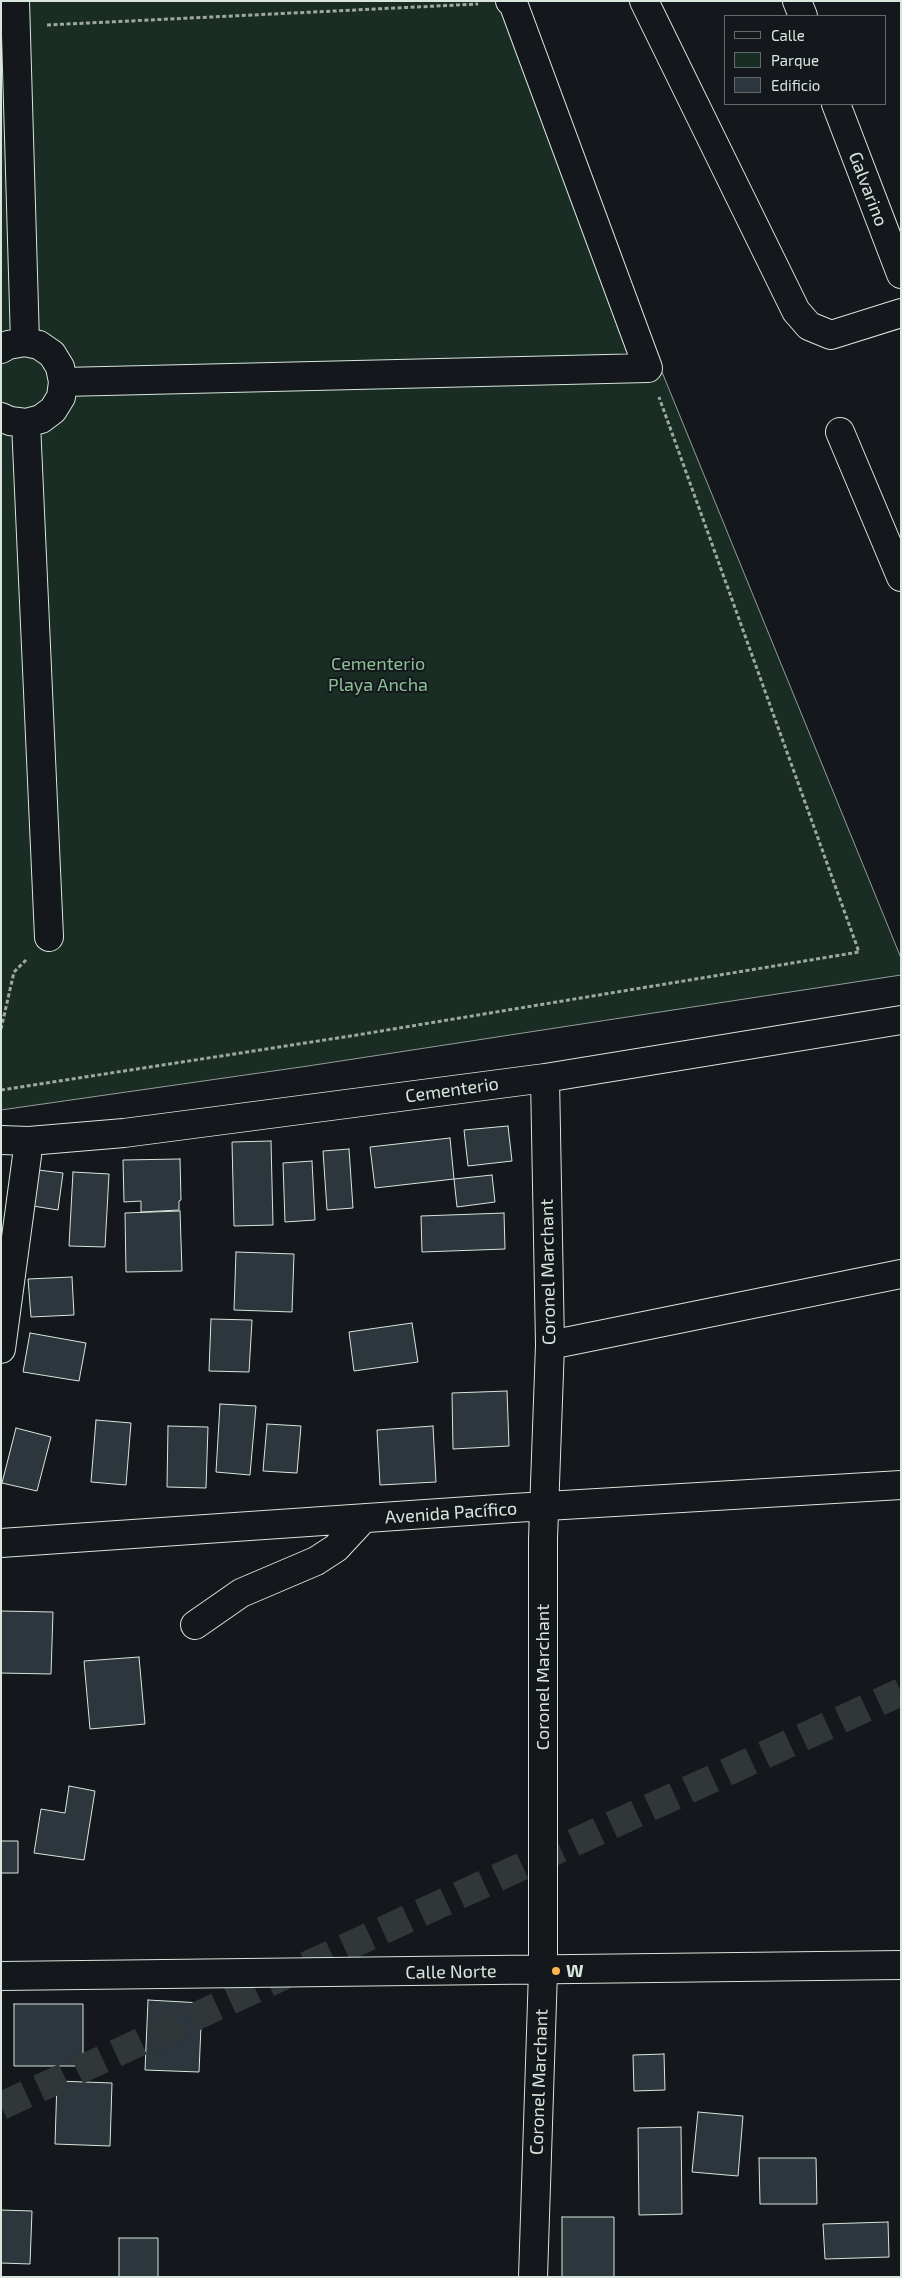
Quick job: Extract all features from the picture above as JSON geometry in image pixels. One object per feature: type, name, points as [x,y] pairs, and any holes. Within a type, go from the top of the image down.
[{"type":"street","points":[[644,1],[796,311],[809,326],[830,335],[901,313]]},
{"type":"street","points":[[797,1],[803,15]]},
{"type":"street","points":[[63,382],[648,368],[511,2]]},
{"type":"street","points":[[16,14],[13,346],[39,346],[52,354],[60,367],[63,382],[61,396],[53,410],[41,419],[14,420],[48,937]]},
{"type":"street","name":"Galvarino","points":[[836,105],[901,274]]},
{"type":"street","points":[[840,432],[901,577]]},
{"type":"street","name":"Cementerio","points":[[1,1140],[29,1141],[124,1133],[545,1078],[901,1020]]},
{"type":"street","name":"Coronel Marchant","points":[[532,2277],[543,1971],[544,1507],[550,1345],[545,1078]]},
{"type":"street","points":[[1,1349],[29,1141]]},
{"type":"street","points":[[550,1345],[901,1274]]},
{"type":"street","name":"Avenida Pacífico","points":[[1,1544],[901,1485]]},
{"type":"street","points":[[195,1625],[241,1593],[316,1561],[336,1548],[363,1519]]},
{"type":"street","name":"Calle Norte","points":[[1,1976],[543,1971],[901,1965]]},
{"type":"path","points":[[16,14],[511,2]]},
{"type":"path","points":[[1,1090],[357,1035],[859,952],[648,368]]},
{"type":"path","points":[[1,1029],[14,972],[48,937]]},
{"type":"green space","name":"Cementerio Playa Ancha","points":[[1,1],[516,1],[640,318],[901,958],[901,975],[308,1066],[1,1110]]},
{"type":"building","points":[[508,1126],[512,1161],[468,1166],[464,1130]]},
{"type":"building","points":[[450,1138],[454,1179],[375,1188],[370,1147]]},
{"type":"building","points":[[271,1141],[273,1225],[234,1226],[232,1142]]},
{"type":"building","points":[[349,1149],[353,1208],[327,1210],[323,1151]]},
{"type":"building","points":[[180,1159],[181,1200],[179,1201],[179,1210],[141,1212],[141,1201],[124,1202],[123,1160]]},
{"type":"building","points":[[312,1161],[315,1220],[285,1222],[283,1163]]},
{"type":"building","points":[[38,1170],[63,1173],[58,1210],[33,1206]]},
{"type":"building","points":[[73,1172],[109,1174],[105,1247],[69,1246]]},
{"type":"building","points":[[492,1175],[495,1202],[457,1207],[454,1179]]},
{"type":"building","points":[[180,1211],[182,1271],[126,1272],[125,1213]]},
{"type":"building","points":[[504,1213],[505,1249],[422,1252],[421,1216]]},
{"type":"building","points":[[236,1252],[294,1254],[292,1312],[234,1310]]},
{"type":"building","points":[[72,1277],[74,1315],[31,1317],[28,1279]]},
{"type":"building","points":[[211,1319],[252,1320],[249,1372],[209,1371]]},
{"type":"building","points":[[412,1323],[418,1362],[354,1371],[349,1332]]},
{"type":"building","points":[[30,1333],[86,1343],[79,1381],[23,1372]]},
{"type":"building","points":[[507,1391],[509,1446],[453,1449],[452,1393]]},
{"type":"building","points":[[220,1404],[256,1406],[250,1475],[216,1472]]},
{"type":"building","points":[[96,1420],[131,1423],[126,1485],[91,1482]]},
{"type":"building","points":[[267,1424],[301,1426],[297,1473],[263,1471]]},
{"type":"building","points":[[168,1426],[208,1427],[206,1488],[167,1487]]},
{"type":"building","points":[[433,1426],[436,1482],[380,1485],[377,1430]]},
{"type":"building","points":[[16,1428],[51,1437],[37,1491],[2,1483]]},
{"type":"building","points":[[1,1611],[53,1612],[51,1674],[1,1673]]},
{"type":"building","points":[[139,1657],[145,1724],[90,1729],[84,1661]]},
{"type":"building","points":[[69,1786],[95,1791],[84,1860],[34,1853],[41,1809],[65,1813]]},
{"type":"building","points":[[1,1841],[18,1841],[18,1873],[1,1873]]},
{"type":"building","points":[[148,2000],[202,2003],[199,2072],[145,2070]]},
{"type":"building","points":[[14,2004],[83,2004],[83,2066],[14,2066]]},
{"type":"building","points":[[664,2054],[665,2090],[634,2091],[633,2055]]},
{"type":"building","points":[[57,2081],[112,2083],[110,2146],[55,2144]]},
{"type":"building","points":[[698,2112],[743,2116],[738,2176],[692,2172]]},
{"type":"building","points":[[681,2127],[682,2214],[639,2215],[638,2128]]},
{"type":"building","points":[[759,2158],[816,2158],[817,2204],[760,2204]]},
{"type":"building","points":[[1,2210],[32,2211],[30,2264],[1,2263]]},
{"type":"building","points":[[562,2217],[614,2217],[614,2277],[562,2277]]},
{"type":"building","points":[[888,2222],[889,2257],[825,2259],[823,2224]]},
{"type":"building","points":[[119,2238],[158,2238],[158,2277],[119,2277]]},
{"type":"tunnel","points":[[1,2106],[901,1692]]},
{"type":"place","name":"W","points":[[556,1971]]}]
